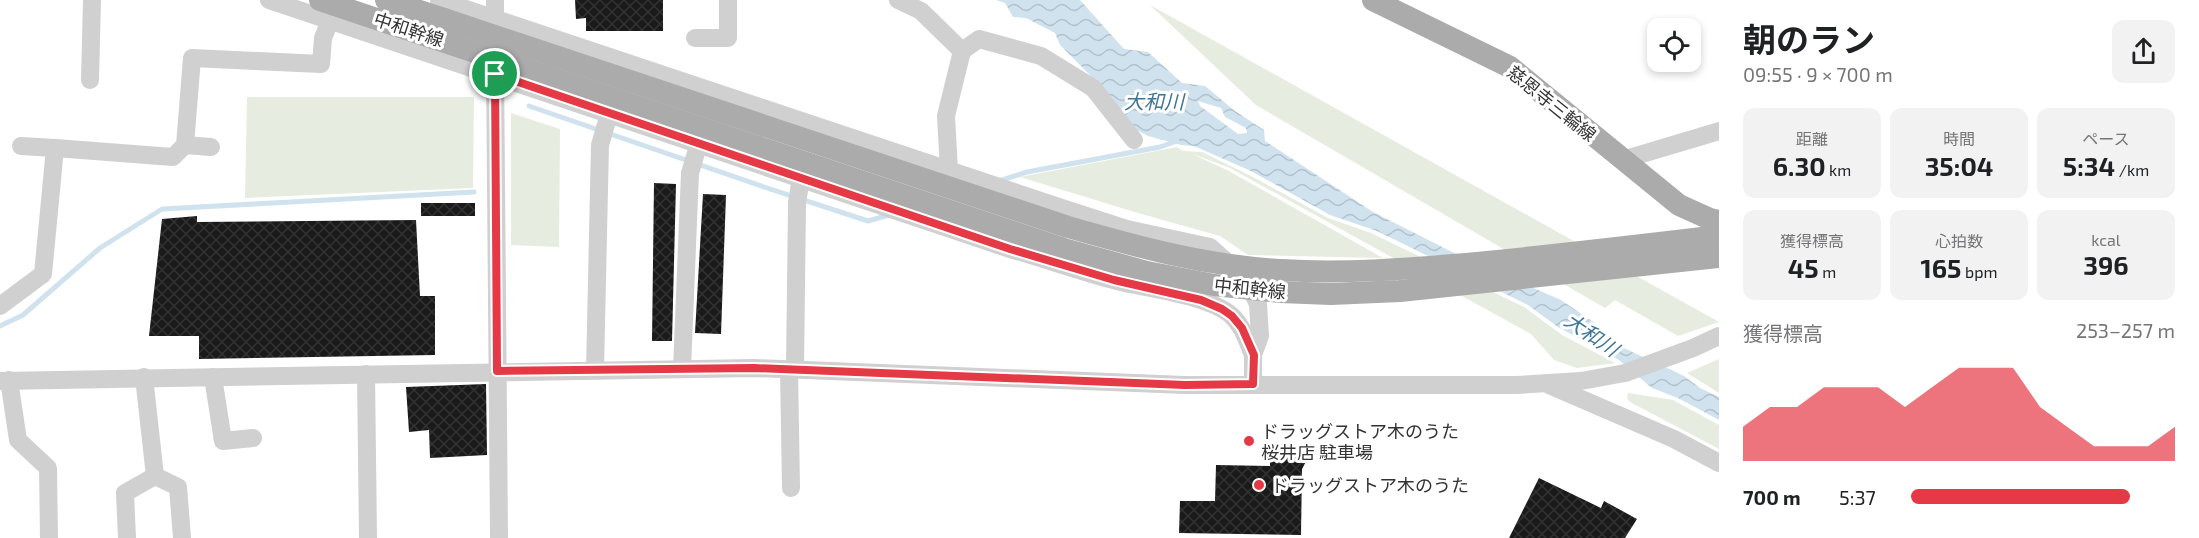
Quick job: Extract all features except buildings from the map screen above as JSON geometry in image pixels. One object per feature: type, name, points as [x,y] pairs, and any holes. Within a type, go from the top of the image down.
[{"type":"main road","name":"中和幹線","points":[[321,0],[439,19],[1068,227],[1151,251],[1215,263],[1280,270],[1330,272],[1394,270],[1552,256],[1719,236]]},
{"type":"main road","name":"中和幹線","points":[[386,0],[1064,249],[1147,272],[1214,285],[1280,292],[1331,294],[1400,291],[1719,257]]},
{"type":"main road","name":"慈恩寺三輪線","points":[[1373,0],[1510,67],[1679,205],[1719,221]]},
{"type":"street","points":[[90,80],[92,0]]},
{"type":"street","points":[[269,0],[699,142],[1010,249],[1114,280],[1201,300],[1232,316],[1242,328],[1254,355]]},
{"type":"street","points":[[495,0],[499,538]]},
{"type":"street","points":[[695,38],[728,38],[728,0]]},
{"type":"street","points":[[898,0],[921,11],[962,51]]},
{"type":"street","points":[[439,19],[495,19],[1127,229],[1210,247],[1245,279],[1258,304],[1260,336],[1254,355],[1253,384]]},
{"type":"street","points":[[21,146],[173,157],[185,145],[192,58],[321,64],[323,38],[330,21]]},
{"type":"street","points":[[949,170],[946,116],[962,51],[979,39],[1041,56],[1093,88],[1134,140]]},
{"type":"street","points":[[595,370],[600,145],[609,114]]},
{"type":"street","points":[[1622,160],[1719,131]]},
{"type":"street","points":[[682,369],[690,173],[699,142]]},
{"type":"street","points":[[185,145],[211,147]]},
{"type":"street","points":[[0,306],[43,274],[55,148]]},
{"type":"street","points":[[791,488],[797,203],[801,177]]},
{"type":"street","points":[[49,538],[48,468],[18,440],[4,381],[497,371],[792,369],[1185,385],[1473,386],[1581,381],[1625,373],[1719,336]]},
{"type":"street","points":[[366,374],[368,538]]},
{"type":"street","points":[[144,377],[155,476]]},
{"type":"street","points":[[213,377],[222,441],[253,438]]},
{"type":"street","points":[[1545,383],[1674,439],[1719,463]]},
{"type":"street","points":[[127,538],[125,493],[155,476]]},
{"type":"street","points":[[155,476],[178,487],[182,538]]},
{"type":"shaded area","points":[[1150,5],[1719,322],[1678,336],[1615,300],[1605,308],[1256,105]]},
{"type":"shaded area","points":[[247,97],[474,97],[473,188],[245,198]]},
{"type":"shaded area","points":[[511,113],[560,129],[559,247],[511,245]]},
{"type":"shaded area","points":[[1177,147],[1183,151],[1202,152],[1328,218],[1371,233],[1524,307],[1562,335],[1615,363],[1577,368],[1554,360],[1531,334],[1230,168],[1190,153],[1229,171],[1383,258],[1248,255],[1220,236],[1020,177]]},
{"type":"shaded area","points":[[1719,359],[1719,393],[1687,373]]},
{"type":"shaded area","points":[[1628,393],[1673,400],[1719,425],[1719,449],[1630,402],[1627,398]]},
{"type":"water","name":"大和川","points":[[996,0],[1080,0],[1124,49],[1148,52],[1182,83],[1205,86],[1235,111],[1264,130],[1265,141],[1373,212],[1460,256],[1561,300],[1599,326],[1611,342],[1684,376],[1700,388],[1719,397],[1719,420],[1678,398],[1652,388],[1619,360],[1558,327],[1528,305],[1377,231],[1330,215],[1251,171],[1194,146],[1148,136],[1133,128],[1089,74],[1060,45],[1055,33],[1026,18],[1013,17],[1005,3]],"holes":[[[1198,101],[1221,108],[1225,117],[1246,128],[1247,133],[1238,134],[1200,106]]]},
{"type":"waterway","points":[[529,106],[868,221],[889,215]]},
{"type":"waterway","points":[[999,181],[1027,172],[1160,147],[1177,141]]},
{"type":"waterway","points":[[0,326],[23,315],[100,248],[162,209],[474,192]]},
{"type":"place","name":"ドラッグストア木のうた 桜井店 駐車場","points":[[1249,441]]},
{"type":"place","name":"ドラッグストア木のうた","points":[[1259,485]]},
{"type":"route","points":[[495,74],[1010,249],[1114,280],[1201,300],[1222,309],[1232,316],[1242,328],[1254,355],[1253,384],[1185,385],[754,368],[497,371],[495,74]]}]
